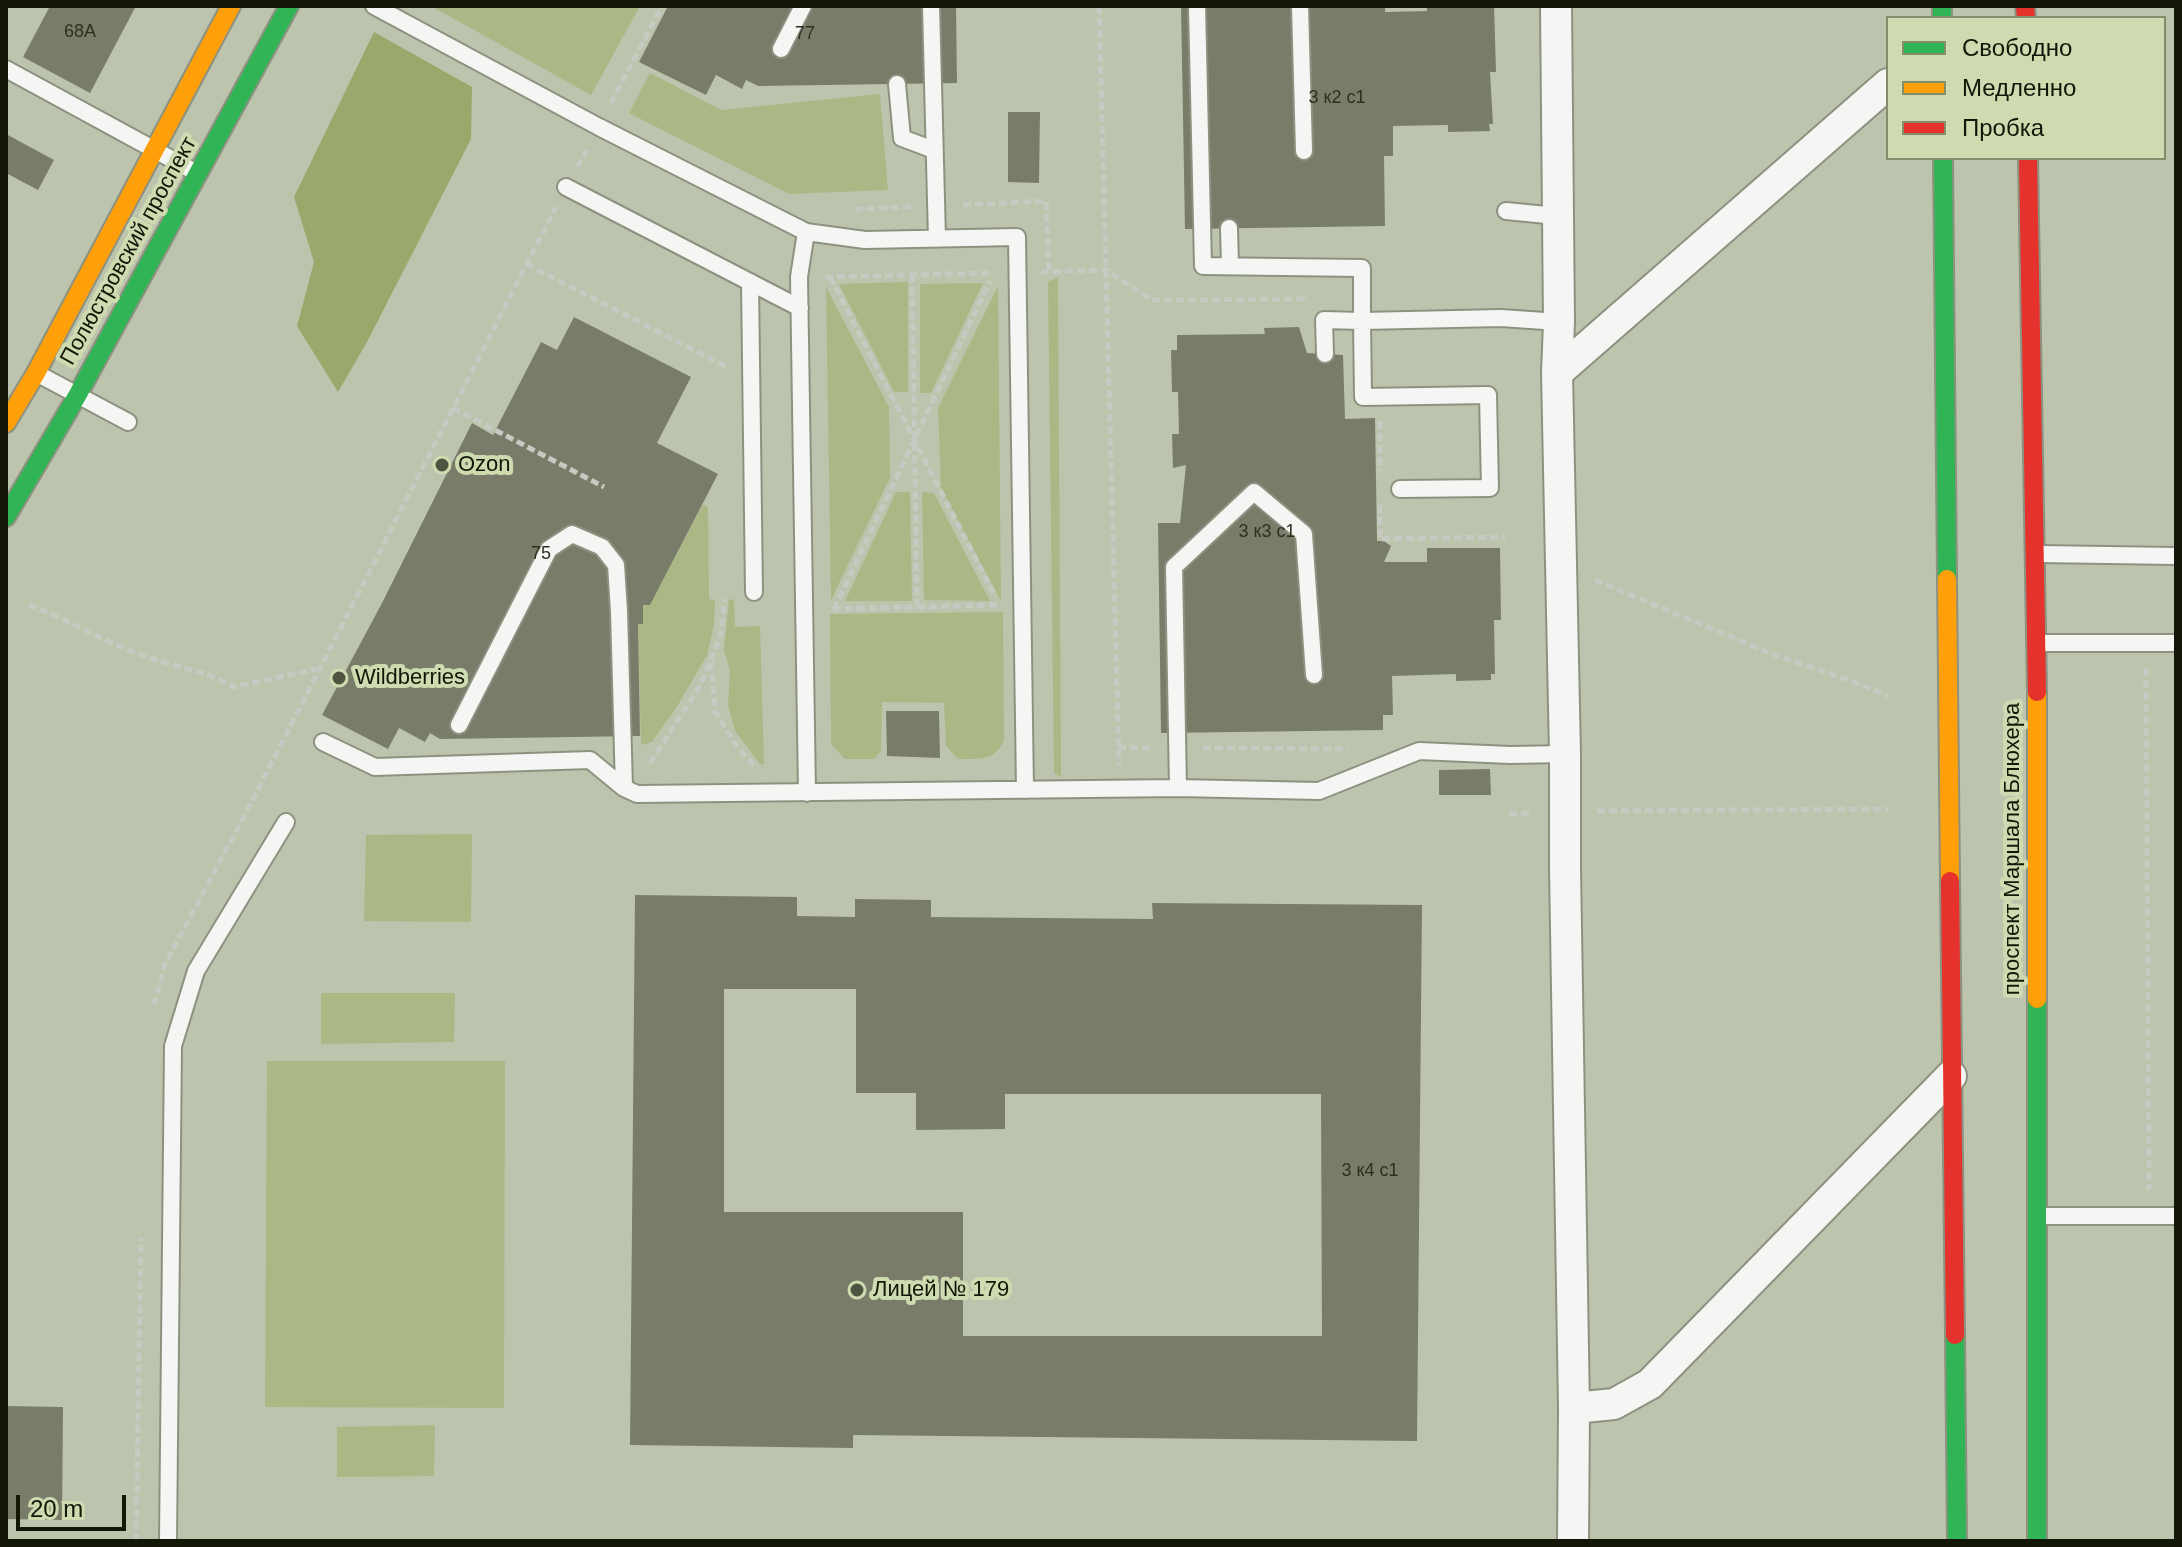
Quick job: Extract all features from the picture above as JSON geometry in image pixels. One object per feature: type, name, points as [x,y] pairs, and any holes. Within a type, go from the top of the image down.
[{"type":"main road","name":"Полюстровский проспект","points":[[6,423],[36,373],[231,6]]},
{"type":"main road","name":"Полюстровский проспект","points":[[6,517],[77,396],[289,6]]},
{"type":"main road","points":[[1943,160],[1957,1541]]},
{"type":"main road","name":"проспект Маршала Блюхера","points":[[2028,160],[2036,643],[2037,1541]]},
{"type":"street","points":[[1556,6],[1557,373],[1574,1408],[1573,1541]]},
{"type":"street","points":[[1557,373],[1886,86]]},
{"type":"street","points":[[1574,1408],[1614,1404],[1650,1384],[1951,1076]]},
{"type":"lane","points":[[374,6],[599,127],[806,232],[865,240],[1017,237],[1025,790]]},
{"type":"lane","points":[[781,49],[803,6]]},
{"type":"lane","points":[[931,6],[937,239]]},
{"type":"lane","points":[[1197,6],[1203,266],[1362,268],[1363,397],[1488,395],[1490,488],[1400,489]]},
{"type":"lane","points":[[1300,6],[1304,151]]},
{"type":"lane","points":[[6,69],[198,174]]},
{"type":"lane","points":[[897,84],[902,138],[934,150]]},
{"type":"lane","points":[[566,187],[800,308]]},
{"type":"lane","points":[[1506,211],[1557,216]]},
{"type":"lane","points":[[1229,228],[1230,266]]},
{"type":"lane","points":[[806,232],[799,277],[807,793]]},
{"type":"lane","points":[[750,282],[754,592]]},
{"type":"lane","points":[[1325,354],[1324,320],[1506,318],[1559,322]]},
{"type":"lane","points":[[36,373],[128,422]]},
{"type":"lane","points":[[1178,788],[1174,567],[1254,492],[1304,534],[1314,675]]},
{"type":"lane","points":[[459,725],[549,549],[572,534],[602,547],[616,565],[624,788]]},
{"type":"lane","points":[[2035,554],[2176,556]]},
{"type":"lane","points":[[2036,643],[2176,643]]},
{"type":"lane","points":[[323,742],[375,767],[590,760],[624,788],[637,794],[1120,788],[1319,791],[1419,751],[1565,754]]},
{"type":"lane","points":[[168,1541],[173,1046],[196,971],[286,822]]},
{"type":"lane","points":[[2036,1216],[2176,1216]]},
{"type":"path","points":[[29,605],[136,653],[215,676],[234,687],[318,669],[662,6]]},
{"type":"path","points":[[1099,6],[1120,788]]},
{"type":"path","points":[[956,205],[1046,201],[1049,272],[1046,279]]},
{"type":"path","points":[[850,210],[926,206]]},
{"type":"path","points":[[1017,272],[1106,270],[1152,300],[1304,299],[1305,314]]},
{"type":"path","points":[[799,277],[993,272],[834,609]]},
{"type":"path","points":[[912,275],[917,606]]},
{"type":"path","points":[[830,277],[1000,605]]},
{"type":"path","points":[[453,408],[604,487]]},
{"type":"path","points":[[1380,413],[1380,476]]},
{"type":"path","points":[[1380,492],[1380,539],[1505,537]]},
{"type":"path","points":[[1561,565],[1772,654],[1888,696]]},
{"type":"path","points":[[646,769],[700,686],[720,638],[725,599]]},
{"type":"path","points":[[804,609],[1022,604]]},
{"type":"path","points":[[2146,643],[2149,1216]]},
{"type":"path","points":[[711,661],[715,711],[737,747],[763,776]]},
{"type":"path","points":[[1118,747],[1164,748]]},
{"type":"path","points":[[1194,748],[1362,749]]},
{"type":"path","points":[[1509,814],[1888,809]]},
{"type":"green space","points":[[431,6],[640,6],[591,95]]},
{"type":"green space","points":[[374,32],[472,87],[471,139],[367,342],[338,392],[297,326],[314,262],[294,197]]},
{"type":"green space","points":[[650,73],[721,110],[880,94],[888,190],[789,194],[629,113]]},
{"type":"green space","points":[[1058,277],[1061,777],[1054,773],[1048,282]]},
{"type":"green space","points":[[908,282],[908,392],[894,392],[839,284]]},
{"type":"green space","points":[[983,283],[931,393],[920,393],[920,284]]},
{"type":"green space","points":[[998,286],[1001,601],[941,489],[938,408]]},
{"type":"green space","points":[[826,287],[889,407],[890,478],[831,600]]},
{"type":"green space","points":[[896,492],[910,492],[912,601],[845,601]]},
{"type":"green space","points":[[922,492],[934,493],[990,601],[924,600]]},
{"type":"green space","points":[[703,504],[708,507],[709,599],[715,600],[714,625],[707,655],[652,742],[641,745],[638,624],[643,605],[650,605]]},
{"type":"green space","points":[[729,599],[734,600],[735,627],[760,626],[764,765],[735,731],[728,705],[730,671],[724,650]]},
{"type":"green space","points":[[1003,612],[1004,739],[992,755],[958,759],[946,746],[944,703],[882,702],[881,751],[874,759],[845,759],[831,744],[830,614]]},
{"type":"green space","points":[[472,834],[471,922],[364,921],[366,835]]},
{"type":"green space","points":[[321,993],[455,993],[454,1042],[321,1044]]},
{"type":"green space","points":[[267,1061],[505,1061],[504,1408],[265,1407]]},
{"type":"green space","points":[[435,1425],[434,1476],[337,1477],[337,1427]]},
{"type":"building","points":[[50,6],[136,6],[90,93],[23,57]]},
{"type":"building","points":[[668,6],[956,6],[957,83],[758,86],[746,80],[742,89],[716,75],[706,95],[639,62]]},
{"type":"building","points":[[1181,6],[1385,6],[1385,12],[1427,11],[1427,6],[1494,6],[1496,72],[1490,72],[1493,124],[1489,124],[1490,131],[1448,132],[1448,125],[1393,126],[1393,156],[1384,156],[1385,226],[1185,229]]},
{"type":"building","points":[[1008,112],[1040,112],[1039,183],[1008,182]]},
{"type":"building","points":[[6,134],[54,160],[38,190],[6,173]]},
{"type":"building","points":[[574,317],[691,377],[657,443],[718,474],[650,605],[643,605],[643,624],[638,624],[640,736],[440,739],[430,733],[425,742],[399,728],[388,749],[322,715],[472,423],[493,435],[541,342],[557,350]]},
{"type":"building","points":[[1299,327],[1307,353],[1343,355],[1345,419],[1375,418],[1377,541],[1391,546],[1384,562],[1427,562],[1427,548],[1500,548],[1501,620],[1494,620],[1495,674],[1491,674],[1491,680],[1456,681],[1456,674],[1392,676],[1393,715],[1383,715],[1383,730],[1161,733],[1158,523],[1180,523],[1186,465],[1173,468],[1172,434],[1179,434],[1178,392],[1172,392],[1171,350],[1177,350],[1177,335],[1265,334],[1264,328]]},
{"type":"building","points":[[886,711],[939,711],[940,758],[887,756]]},
{"type":"building","points":[[1490,769],[1491,795],[1439,795],[1439,770]]},
{"type":"building","points":[[635,895],[797,897],[797,916],[855,917],[855,899],[931,900],[931,917],[1153,919],[1152,903],[1422,905],[1417,1441],[853,1435],[853,1448],[630,1445]],"holes":[[[724,989],[856,989],[856,1093],[916,1093],[916,1130],[1005,1129],[1005,1094],[1321,1094],[1322,1336],[963,1336],[963,1212],[724,1212]]]},
{"type":"building","points":[[6,1406],[63,1407],[62,1520],[6,1519]]},
{"type":"traffic: fast","points":[[6,517],[77,396],[289,6]]},
{"type":"traffic: fast","points":[[1942,6],[1942,16]]},
{"type":"traffic: fast","points":[[1943,160],[1947,579]]},
{"type":"traffic: fast","points":[[2037,999],[2037,1541]]},
{"type":"traffic: fast","points":[[1955,1335],[1957,1541]]},
{"type":"traffic: slow","points":[[6,423],[36,373],[231,6]]},
{"type":"traffic: slow","points":[[1947,579],[1950,881]]},
{"type":"traffic: slow","points":[[2037,692],[2037,999]]},
{"type":"traffic: jam","points":[[2025,6],[2026,16]]},
{"type":"traffic: jam","points":[[2028,160],[2037,692]]},
{"type":"traffic: jam","points":[[1950,881],[1955,1335]]},
{"type":"place","name":"Ozon","points":[[442,465]]},
{"type":"place","name":"Wildberries","points":[[339,678]]},
{"type":"place","name":"Лицей № 179","points":[[857,1290]]}]
